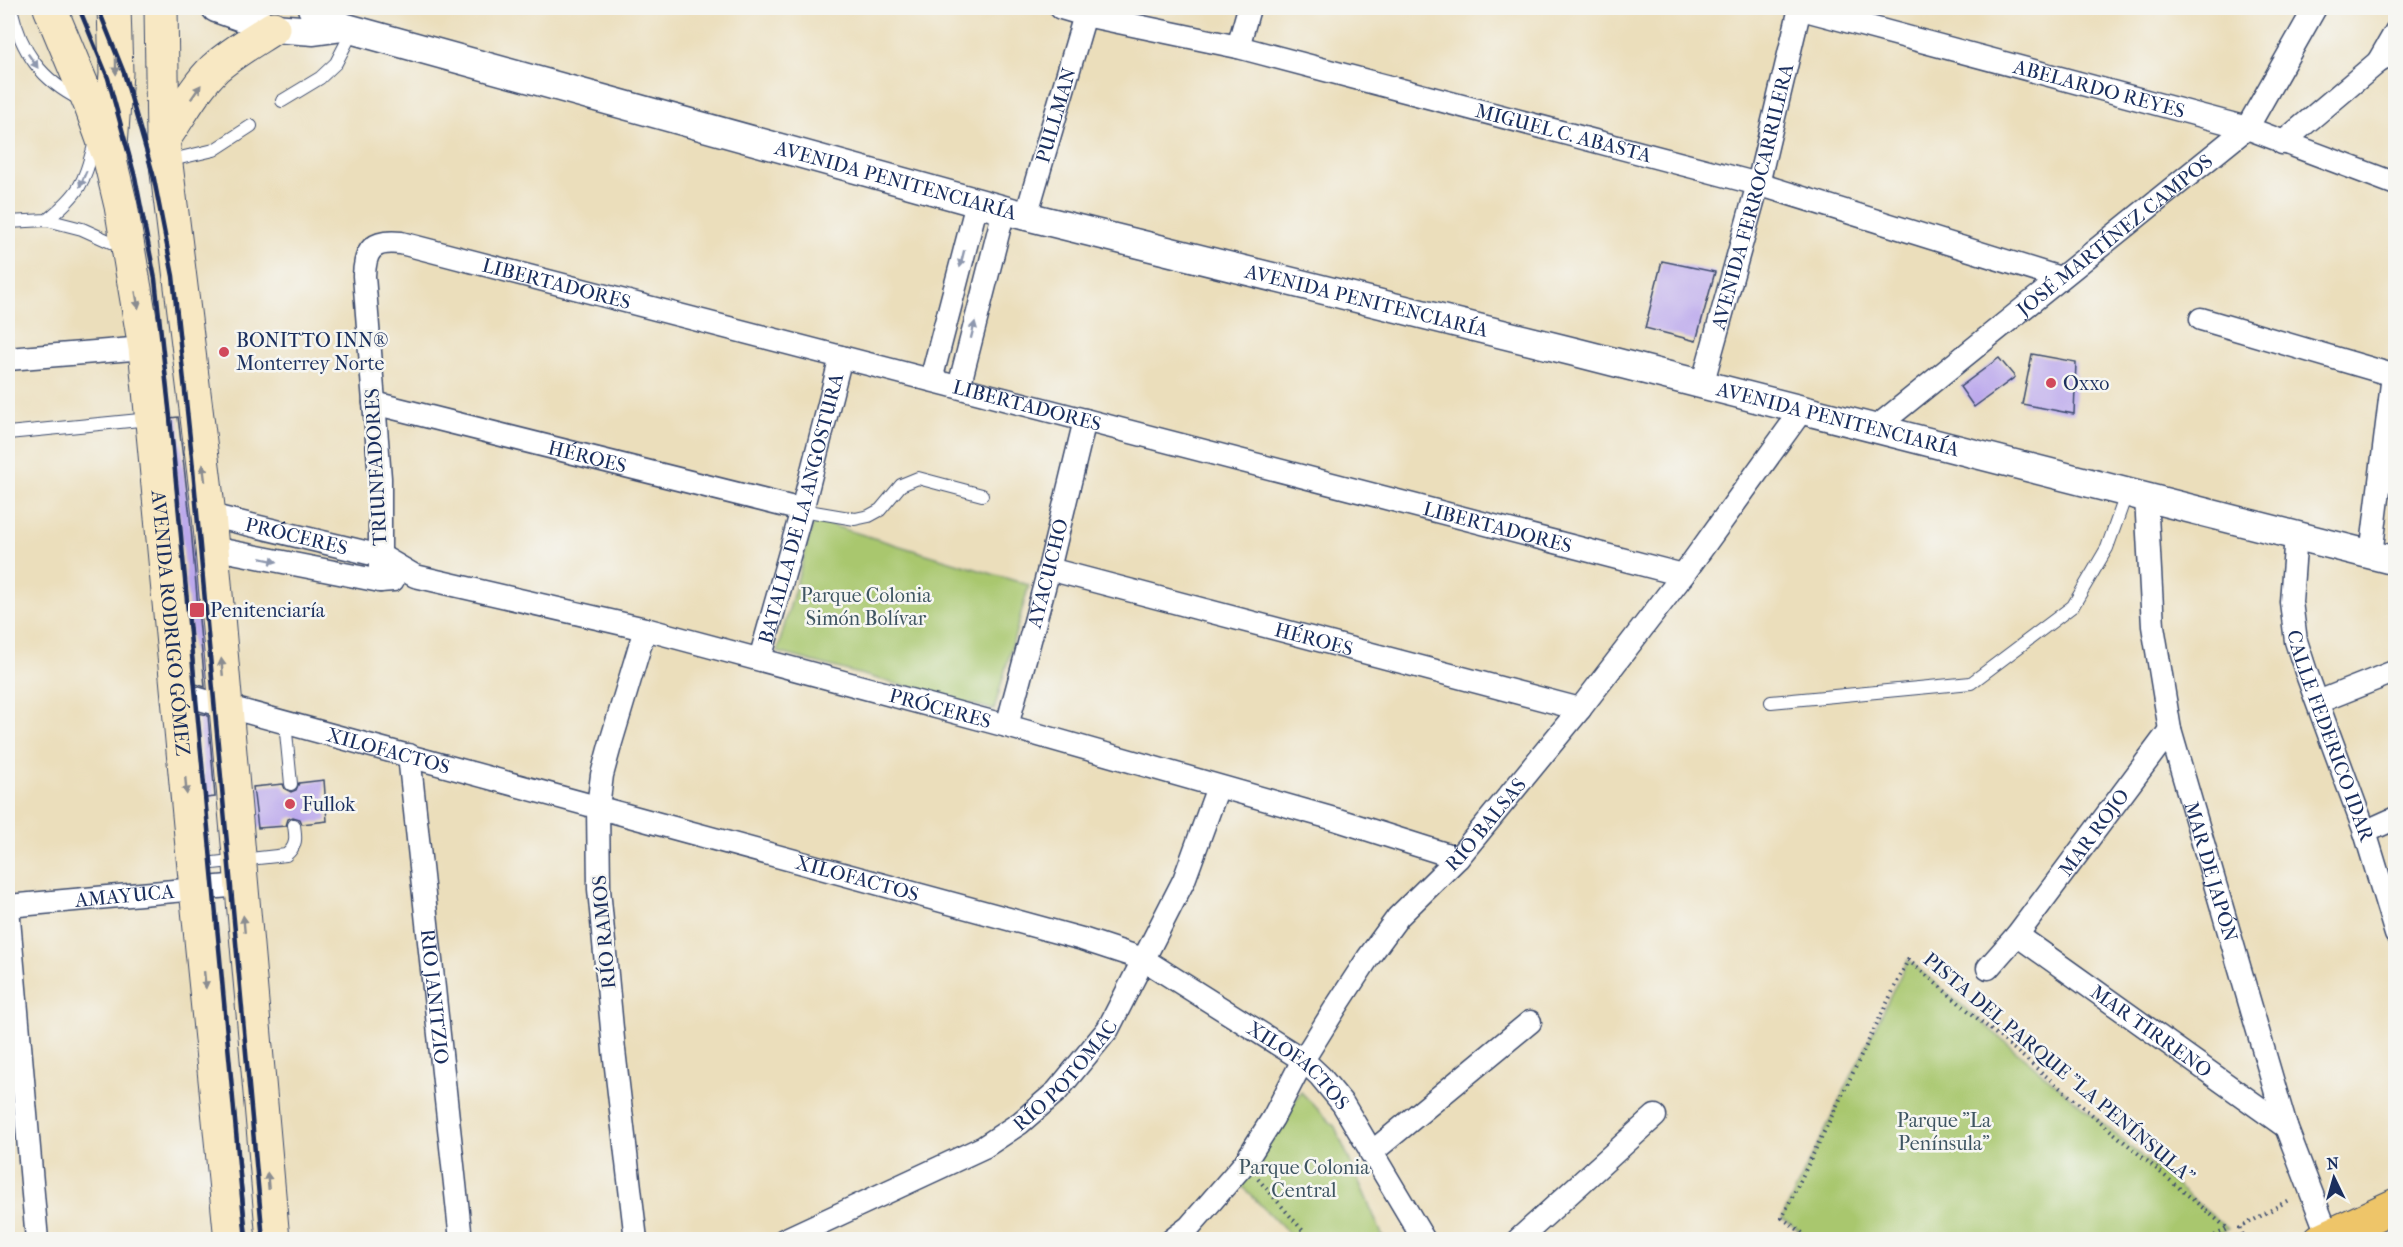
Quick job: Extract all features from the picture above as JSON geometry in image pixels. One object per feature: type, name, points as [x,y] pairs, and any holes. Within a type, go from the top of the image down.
[{"type":"highway","points":[[2324,1238],[2396,1205]]},
{"type":"main road","points":[[50,8],[110,160]]},
{"type":"main road","name":"AVENIDA RODRIGO GÓMEZ","points":[[114,8],[116,82],[110,160],[129,251],[145,348],[231,1239]]},
{"type":"main road","points":[[125,8],[164,151]]},
{"type":"main road","points":[[161,8],[164,151],[209,516],[273,1239]]},
{"type":"main road","points":[[164,151],[200,86],[214,69],[241,48],[273,28]]},
{"type":"street","name":"AVENIDA PENITENCIARÍA","points":[[216,8],[273,28],[314,31],[348,29]]},
{"type":"street","name":"AVENIDA PENITENCIARÍA","points":[[312,8],[348,29],[977,203],[2296,534],[2383,558]]},
{"type":"street","name":"MIGUEL C. ABASTA","points":[[1061,8],[1238,47],[1758,184],[2060,278]]},
{"type":"street","points":[[1238,47],[1249,8]]},
{"type":"street","name":"ABELARDO REYES","points":[[1799,8],[2247,128],[2396,184]]},
{"type":"street","name":"AVENIDA FERROCARRILERA","points":[[1702,385],[1758,184],[1799,8]]},
{"type":"street","name":"JOSÉ MARTÍNEZ CAMPOS","points":[[1874,429],[2247,128],[2315,8]]},
{"type":"street","name":"PULLMAN","points":[[958,387],[1015,213],[1085,15]]},
{"type":"street","points":[[2282,143],[2387,57],[2396,32]]},
{"type":"street","points":[[931,380],[977,203]]},
{"type":"street","name":"LIBERTADORES","points":[[373,246],[385,242],[401,243],[1683,575]]},
{"type":"street","name":"TRIUNFADORES","points":[[373,246],[365,262],[364,276],[380,478],[380,582]]},
{"type":"street","points":[[2201,319],[2394,374],[2383,558]]},
{"type":"street","points":[[8,359],[145,348]]},
{"type":"street","name":"BATALLA DE LA ANGOSTURA","points":[[760,659],[802,510],[841,357]]},
{"type":"street","name":"HÉROES","points":[[374,403],[802,510]]},
{"type":"street","name":"RÍO BALSAS","points":[[1172,1239],[1189,1227],[1244,1164],[1273,1118],[1303,1060],[1368,958],[1398,917],[1458,858],[1580,709],[1683,575],[1802,410]]},
{"type":"street","name":"AYACUCHO","points":[[1007,726],[1049,569],[1085,420]]},
{"type":"street","name":"MAR DE JAPÓN","points":[[2136,495],[2169,730],[2286,1127],[2309,1188],[2324,1238]]},
{"type":"street","name":"PRÓCERES","points":[[209,516],[381,556],[415,576],[645,629],[1007,726],[1338,820],[1458,858]]},
{"type":"street","name":"CALLE FEDERICO IDAR","points":[[2296,534],[2292,583],[2293,619],[2306,672],[2365,832],[2396,934]]},
{"type":"street","name":"PRÓCERES","points":[[212,548],[380,582],[415,576]]},
{"type":"street","name":"HÉROES","points":[[1049,569],[1580,709]]},
{"type":"street","name":"RÍO RAMOS","points":[[636,1239],[614,1050],[599,889],[598,807],[602,775],[645,629]]},
{"type":"street","points":[[2318,702],[2396,671]]},
{"type":"street","name":"XILOFACTOS","points":[[177,693],[1082,939],[1143,958],[1303,1060],[1320,1076],[1343,1104],[1424,1239]]},
{"type":"street","name":"MAR ROJO","points":[[1988,968],[2017,935],[2169,730]]},
{"type":"street","name":"RIO JANITZIO","points":[[409,755],[461,1239]]},
{"type":"street","name":"RÍO POTOMAC","points":[[784,1239],[823,1231],[984,1147],[1020,1123],[1057,1091],[1108,1029],[1184,880],[1218,787]]},
{"type":"street","points":[[2365,832],[2396,818]]},
{"type":"street","name":"AMAYUCA","points":[[8,907],[195,877],[239,873]]},
{"type":"street","points":[[8,907],[15,1083],[38,1239]]},
{"type":"street","name":"MAR TIRRENO","points":[[2017,935],[2286,1127]]},
{"type":"street","points":[[1371,1153],[1530,1022]]},
{"type":"street","points":[[1518,1239],[1655,1116]]},
{"type":"lane","points":[[10,8],[15,27],[34,63],[49,81],[94,115],[84,180],[75,195],[47,220]]},
{"type":"lane","points":[[282,101],[320,78],[336,63],[348,29]]},
{"type":"lane","points":[[164,151],[214,150],[251,126]]},
{"type":"lane","points":[[8,222],[47,220],[82,229],[129,251]]},
{"type":"lane","points":[[8,433],[152,419]]},
{"type":"lane","points":[[802,510],[855,519],[869,516],[880,510],[901,485],[918,478],[982,495]]},
{"type":"lane","points":[[1771,702],[1971,682],[2073,606],[2136,495]]},
{"type":"lane","points":[[285,722],[291,783]]},
{"type":"lane","points":[[239,873],[286,855],[296,842],[294,825]]},
{"type":"path","name":"PISTA DEL PARQUE \"LA PENÍNSULA\"","points":[[1812,1239],[1782,1218],[1908,960],[2228,1229],[2206,1239]]},
{"type":"path","points":[[1244,1164],[1311,1239]]},
{"type":"path","points":[[2245,1239],[2240,1228],[2309,1188]]},
{"type":"path","points":[[2009,1239],[2012,1236],[2016,1239]]},
{"type":"green space","name":"Parque Colonia Simón Bolívar","points":[[814,520],[1029,585],[994,710],[777,652]]},
{"type":"green space","name":"Parque \"La Península\"","points":[[1908,960],[2228,1229],[2211,1240],[1812,1240],[1782,1218]]},
{"type":"green space","name":"Parque Colonia Central","points":[[1301,1092],[1335,1127],[1384,1239],[1294,1239],[1239,1183]]},
{"type":"building","points":[[1662,261],[1715,272],[1696,341],[1645,328]]},
{"type":"building","name":"Oxxo","points":[[2032,354],[2076,362],[2074,414],[2022,404]]},
{"type":"building","points":[[1999,358],[2015,377],[1974,407],[1960,387]]},
{"type":"building","points":[[178,417],[190,517],[205,687],[196,684],[170,418]]},
{"type":"building","points":[[198,713],[208,715],[215,797],[206,798]]},
{"type":"building","name":"Fullok","points":[[324,780],[327,821],[302,824],[300,819],[293,817],[288,819],[286,826],[258,828],[253,787],[283,784],[285,789],[291,792],[296,790],[299,783]]},
{"type":"railway","points":[[79,8],[108,78],[135,177],[155,279],[170,417],[246,1240]]},
{"type":"railway","points":[[98,8],[124,73],[153,174],[173,276],[192,458],[263,1240]]},
{"type":"place","name":"BONITTO INN® Monterrey Norte","points":[[224,352]]},
{"type":"place","name":"Oxxo","points":[[2051,383]]},
{"type":"place","name":"Penitenciaría","points":[[197,610]]},
{"type":"place","name":"Fullok","points":[[290,804]]}]
